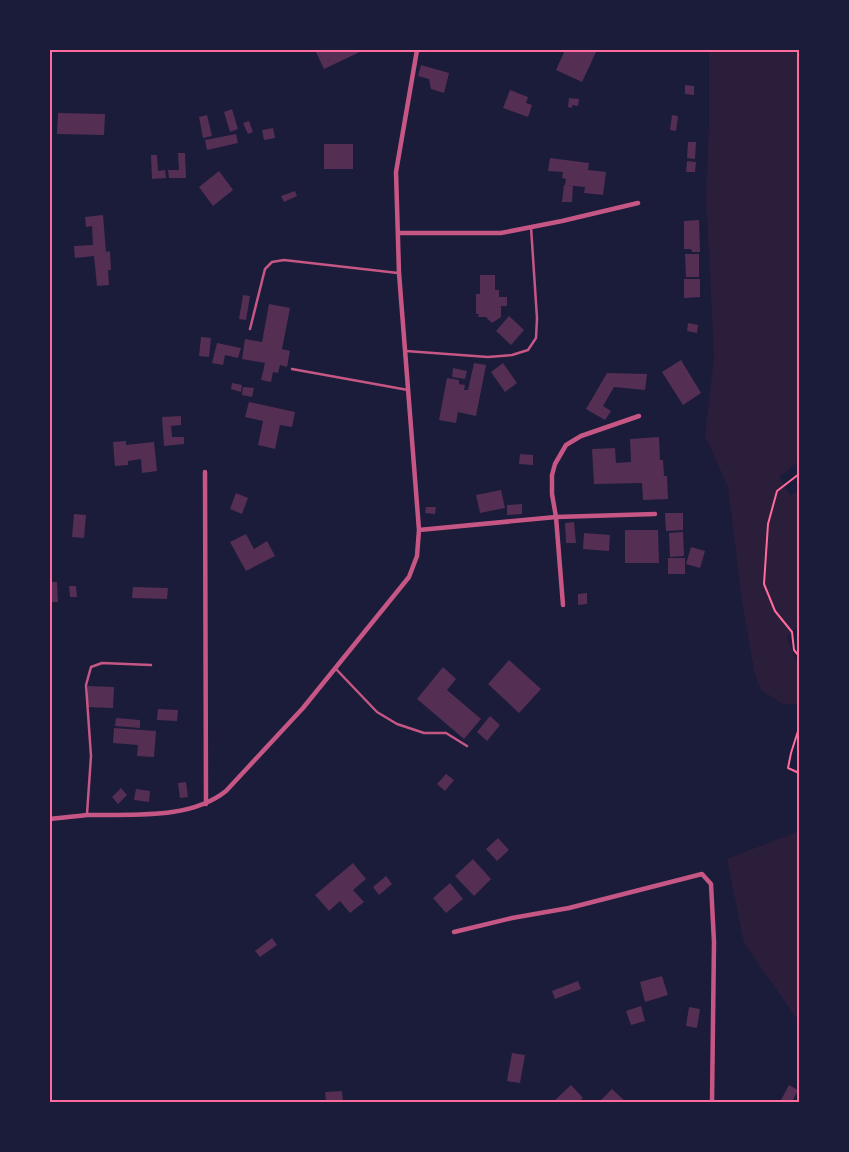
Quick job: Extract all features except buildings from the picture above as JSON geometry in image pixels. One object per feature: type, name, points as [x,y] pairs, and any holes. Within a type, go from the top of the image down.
[{"type":"street","points":[[50,819],[143,814],[189,809],[216,799],[226,791],[303,708],[409,577],[417,556],[419,530],[399,273],[396,172],[417,50]]},
{"type":"street","points":[[398,234],[501,233],[638,203]]},
{"type":"street","points":[[563,605],[556,517],[552,494],[552,475],[555,464],[566,445],[581,436],[639,416]]},
{"type":"street","points":[[204,472],[206,804]]},
{"type":"street","points":[[419,530],[556,517],[654,514]]},
{"type":"street","points":[[454,932],[512,918],[578,906],[702,874],[711,884],[714,942],[712,1102]]},
{"type":"lane","points":[[405,350],[488,357],[512,355],[528,350],[536,338],[537,318],[532,227]]},
{"type":"lane","points":[[250,329],[262,277],[265,269],[272,262],[284,260],[399,273]]},
{"type":"lane","points":[[292,369],[408,390]]},
{"type":"lane","points":[[87,816],[91,756],[86,685],[88,673],[91,667],[102,663],[151,665]]},
{"type":"lane","points":[[335,668],[377,712],[397,724],[424,733],[446,733],[467,746]]},
{"type":"path","points":[[799,474],[777,491],[768,524],[764,584],[775,611],[792,632],[794,650],[799,656]]},
{"type":"path","points":[[799,728],[790,753],[788,768],[799,773]]},
{"type":"shaded area","points":[[709,50],[799,50],[799,461],[779,477],[790,495],[799,492],[799,630],[796,627],[787,638],[799,668],[799,704],[783,704],[761,690],[755,675],[742,601],[728,487],[705,436],[714,356],[706,197]]},
{"type":"shaded area","points":[[799,831],[799,1022],[744,943],[727,859]]}]
